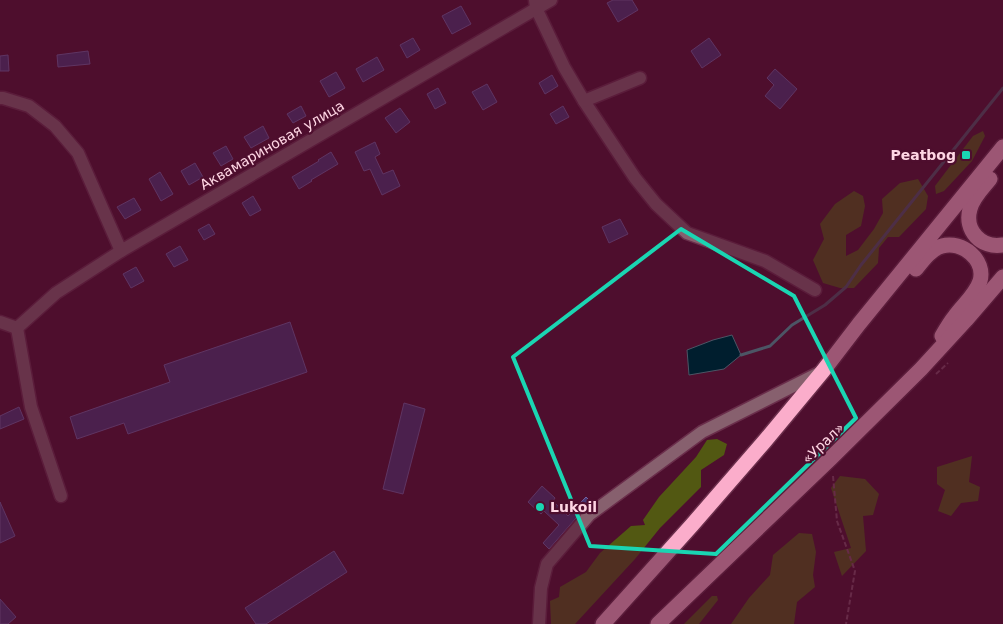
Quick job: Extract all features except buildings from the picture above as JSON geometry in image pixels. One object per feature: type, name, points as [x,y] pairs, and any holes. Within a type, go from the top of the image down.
[{"type":"highway","points":[[603,624],[764,442],[1003,147]]},
{"type":"highway","points":[[1003,162],[974,199],[968,218],[971,229],[978,238],[988,245],[1003,245]]},
{"type":"highway","points":[[859,324],[892,295],[926,256],[940,246],[951,244],[967,250],[976,258],[981,269],[980,281],[975,292],[954,317],[921,369]]},
{"type":"highway","name":"«Урал»","points":[[658,624],[921,369],[1003,277]]},
{"type":"street","name":"Аквамариновая улица","points":[[17,328],[56,293],[120,251],[536,4],[551,0]]},
{"type":"street","points":[[536,4],[564,66],[584,101],[635,178],[656,204],[687,233],[764,261],[816,290]]},
{"type":"street","points":[[584,101],[640,78]]},
{"type":"street","points":[[0,98],[28,106],[55,126],[78,153],[120,251]]},
{"type":"street","points":[[0,322],[17,328],[31,407],[61,496]]},
{"type":"street","points":[[539,624],[541,588],[547,564],[589,515],[702,432],[823,371]]},
{"type":"path","points":[[831,458],[837,521],[855,572],[846,624]]},
{"type":"highlighted area","points":[[681,229],[794,296],[856,418],[716,554],[590,546],[513,357]]},
{"type":"green space","points":[[983,131],[985,136],[972,161],[944,191],[936,194],[935,186],[973,136]]},
{"type":"green space","points":[[918,179],[928,196],[926,209],[899,237],[888,237],[879,248],[878,263],[854,288],[840,288],[823,283],[813,260],[824,239],[820,224],[835,204],[854,191],[863,196],[865,206],[861,226],[846,235],[846,256],[858,250],[874,229],[883,213],[882,199],[900,183]]},
{"type":"green space","points":[[717,439],[727,444],[724,455],[701,470],[701,487],[660,528],[635,559],[575,624],[551,624],[550,601],[559,597],[560,587],[586,572],[600,553],[631,526],[645,525],[643,520],[659,497],[696,457],[707,440]]},
{"type":"green space","points":[[972,456],[969,482],[980,487],[978,501],[961,503],[951,516],[938,511],[945,490],[937,484],[937,467]]},
{"type":"green space","points":[[840,476],[865,479],[879,494],[873,515],[863,516],[866,551],[842,576],[834,552],[851,548],[831,488]]},
{"type":"green space","points":[[799,533],[812,534],[816,552],[813,575],[815,587],[797,602],[794,624],[731,624],[749,598],[770,575],[773,555]]},
{"type":"green space","points":[[712,596],[717,596],[718,600],[699,624],[684,624]]},
{"type":"water","points":[[732,335],[741,355],[724,369],[689,375],[687,350]]},
{"type":"waterway","points":[[741,355],[770,346],[792,325],[825,305],[846,287],[861,265],[1003,88]]},
{"type":"place","name":"Peatbog","points":[[966,155]]},
{"type":"place","name":"Lukoil","points":[[540,507]]}]
